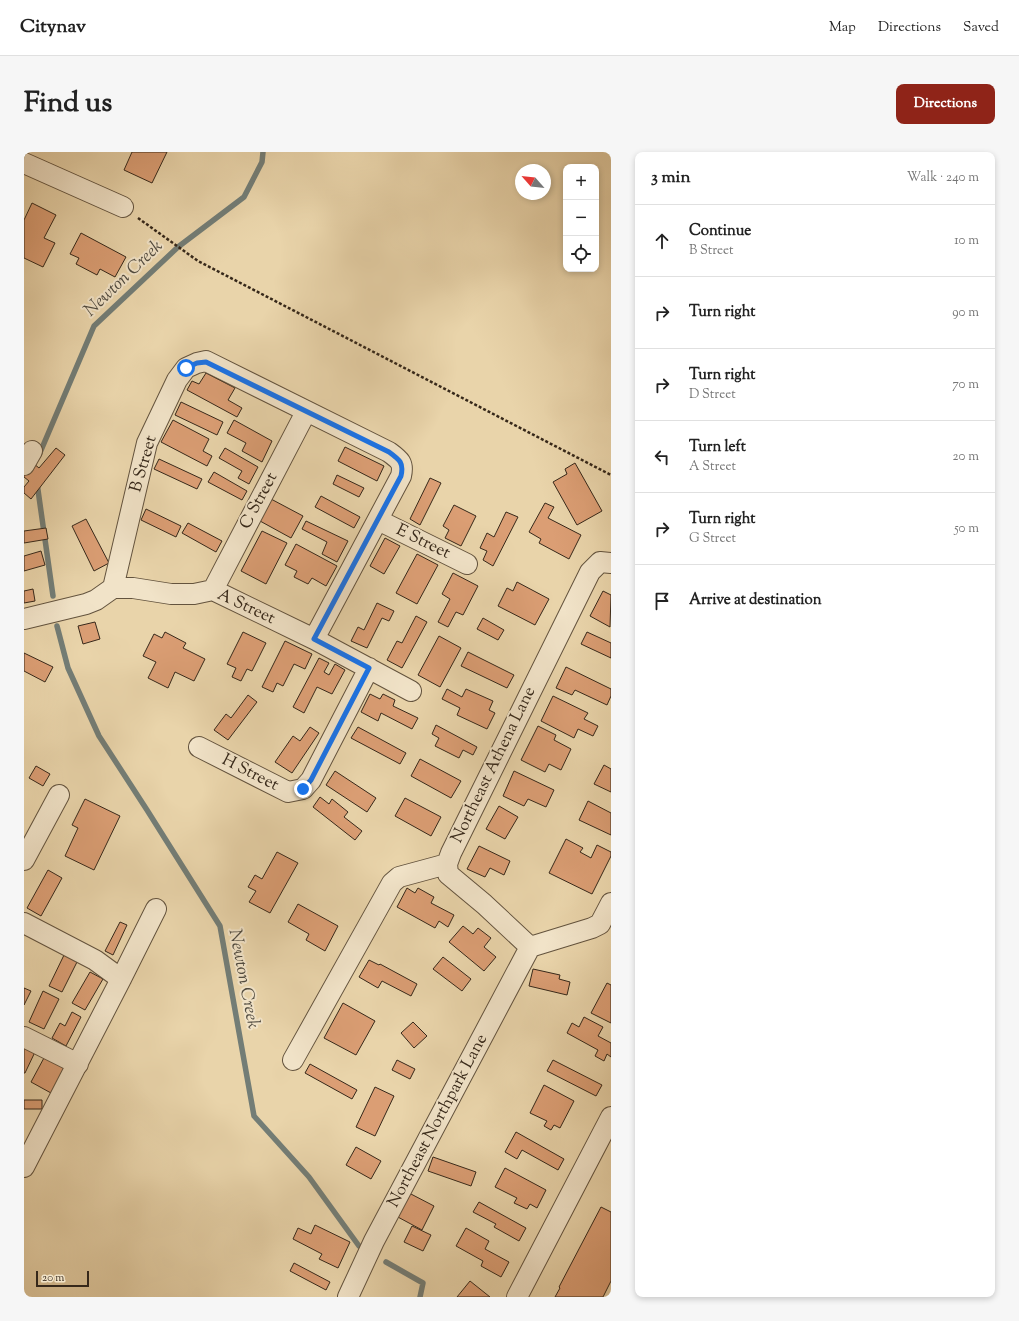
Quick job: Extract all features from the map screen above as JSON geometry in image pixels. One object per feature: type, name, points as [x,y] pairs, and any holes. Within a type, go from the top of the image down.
[{"type":"street","points":[[24,163],[123,207]]},
{"type":"street","name":"B Street","points":[[112,588],[147,443],[177,380],[186,368],[197,363],[206,362],[306,412]]},
{"type":"street","points":[[306,412],[389,452],[399,460],[403,468],[401,476],[314,639]]},
{"type":"street","name":"C Street","points":[[213,590],[306,412]]},
{"type":"street","name":"E Street","points":[[378,520],[468,564]]},
{"type":"street","name":"Northeast Athena Lane","points":[[530,947],[484,904],[448,874],[447,864],[451,853],[590,572],[606,563]]},
{"type":"street","points":[[24,619],[86,604],[96,600],[112,588]]},
{"type":"street","name":"A Street","points":[[112,588],[133,588],[171,594],[194,594],[213,590],[314,639],[411,691]]},
{"type":"street","name":"H Street","points":[[199,746],[288,792],[303,789],[311,780],[369,668]]},
{"type":"street","points":[[24,860],[59,795]]},
{"type":"street","points":[[293,1060],[392,883],[399,877],[447,864]]},
{"type":"street","points":[[530,947],[600,924],[611,903]]},
{"type":"street","points":[[24,1167],[122,979],[156,909]]},
{"type":"street","points":[[24,923],[95,960],[122,979]]},
{"type":"street","name":"Northeast Northpark Lane","points":[[348,1297],[374,1241],[530,947]]},
{"type":"street","points":[[24,1037],[78,1064]]},
{"type":"street","points":[[517,1297],[611,1117]]},
{"type":"path","points":[[123,207],[198,261],[611,475]]},
{"type":"building","points":[[132,152],[167,152],[152,183],[124,170]]},
{"type":"building","points":[[32,203],[56,215],[44,238],[55,243],[43,267],[24,258],[24,220]]},
{"type":"building","points":[[81,233],[126,257],[115,277],[100,269],[97,275],[76,264],[79,258],[70,254]]},
{"type":"building","points":[[206,373],[235,388],[228,400],[242,408],[237,417],[187,390],[192,381],[199,384]]},
{"type":"building","points":[[181,402],[223,422],[217,435],[175,415]]},
{"type":"building","points":[[173,420],[209,439],[203,451],[212,456],[207,466],[161,442]]},
{"type":"building","points":[[234,420],[272,441],[262,462],[242,451],[246,443],[227,433]]},
{"type":"building","points":[[345,447],[384,466],[377,481],[338,461]]},
{"type":"building","points":[[56,448],[65,455],[31,499],[24,493],[24,487],[29,481],[24,477],[24,474],[33,463],[39,468]]},
{"type":"building","points":[[225,448],[258,467],[249,484],[238,478],[242,471],[219,458]]},
{"type":"building","points":[[159,459],[202,479],[197,489],[154,469]]},
{"type":"building","points":[[575,463],[602,511],[577,525],[553,482],[567,474],[565,469]]},
{"type":"building","points":[[214,472],[247,491],[242,500],[208,482]]},
{"type":"building","points":[[337,475],[364,488],[359,497],[333,484]]},
{"type":"building","points":[[430,478],[441,483],[420,525],[410,519]]},
{"type":"building","points":[[321,496],[360,517],[354,528],[315,507]]},
{"type":"building","points":[[271,499],[303,516],[291,538],[260,521]]},
{"type":"building","points":[[545,503],[554,507],[548,518],[581,535],[569,559],[539,543],[541,539],[529,532]]},
{"type":"building","points":[[454,505],[476,516],[461,546],[445,538],[449,530],[443,526]]},
{"type":"building","points":[[146,509],[181,526],[176,537],[141,520]]},
{"type":"building","points":[[506,512],[518,517],[493,566],[483,560],[487,551],[480,548],[487,533],[494,537]]},
{"type":"building","points":[[86,519],[109,563],[94,571],[72,526]]},
{"type":"building","points":[[306,521],[348,541],[337,562],[322,554],[327,542],[302,529]]},
{"type":"building","points":[[188,523],[222,541],[216,552],[182,533]]},
{"type":"building","points":[[46,528],[48,539],[24,543],[24,531]]},
{"type":"building","points":[[262,531],[287,543],[266,584],[241,571]]},
{"type":"building","points":[[385,538],[400,546],[384,574],[370,566]]},
{"type":"building","points":[[296,544],[337,566],[326,586],[312,578],[308,584],[294,577],[297,571],[285,565]]},
{"type":"building","points":[[41,551],[45,565],[24,571],[24,556]]},
{"type":"building","points":[[417,554],[438,565],[417,604],[396,593]]},
{"type":"building","points":[[453,573],[478,586],[463,615],[456,612],[448,627],[438,622],[450,599],[442,594]]},
{"type":"building","points":[[517,582],[549,599],[535,625],[498,606],[507,588],[513,591]]},
{"type":"building","points":[[33,589],[35,601],[24,603],[24,591]]},
{"type":"building","points":[[603,591],[611,595],[610,627],[590,616]]},
{"type":"building","points":[[377,603],[394,611],[389,621],[382,618],[367,648],[351,641],[358,627],[364,630]]},
{"type":"building","points":[[416,616],[427,622],[402,668],[387,660],[397,641],[402,643]]},
{"type":"building","points":[[483,618],[504,630],[498,640],[477,629]]},
{"type":"building","points":[[95,622],[100,639],[83,644],[78,626]]},
{"type":"building","points":[[165,632],[186,643],[183,648],[205,659],[194,681],[175,672],[168,688],[148,678],[156,662],[143,656],[154,634],[162,638]]},
{"type":"building","points":[[243,632],[266,643],[252,671],[247,669],[241,681],[232,677],[236,668],[227,664]]},
{"type":"building","points":[[587,632],[611,643],[611,658],[581,644]]},
{"type":"building","points":[[439,636],[461,648],[440,687],[418,675]]},
{"type":"building","points":[[285,641],[312,654],[305,669],[294,664],[283,686],[277,683],[273,692],[262,687]]},
{"type":"building","points":[[468,652],[514,675],[507,688],[461,666]]},
{"type":"building","points":[[24,653],[53,667],[45,682],[24,671]]},
{"type":"building","points":[[319,658],[329,663],[324,672],[329,675],[335,664],[345,670],[332,694],[317,687],[304,713],[293,707]]},
{"type":"building","points":[[566,667],[611,689],[611,696],[607,705],[575,690],[572,695],[556,688]]},
{"type":"building","points":[[447,689],[462,697],[466,689],[493,701],[489,710],[495,713],[487,729],[457,715],[460,708],[442,699]]},
{"type":"building","points":[[370,694],[380,699],[383,694],[395,700],[393,706],[418,718],[412,729],[381,713],[378,721],[361,712]]},
{"type":"building","points":[[248,695],[257,702],[228,740],[214,730],[226,714],[231,718]]},
{"type":"building","points":[[553,696],[588,713],[584,719],[598,726],[593,736],[578,729],[574,738],[541,721]]},
{"type":"building","points":[[436,725],[477,747],[473,755],[463,750],[459,758],[435,746],[439,738],[432,734]]},
{"type":"building","points":[[538,726],[556,735],[554,740],[571,749],[561,770],[549,764],[545,772],[521,760]]},
{"type":"building","points":[[310,727],[319,733],[292,773],[275,762],[293,736],[300,741]]},
{"type":"building","points":[[358,727],[406,753],[400,764],[351,738]]},
{"type":"building","points":[[420,759],[461,781],[451,798],[411,776]]},
{"type":"building","points":[[604,765],[611,769],[611,792],[594,784]]},
{"type":"building","points":[[36,766],[50,774],[43,786],[29,778]]},
{"type":"building","points":[[335,771],[376,798],[367,812],[326,785]]},
{"type":"building","points":[[514,771],[554,790],[546,807],[528,799],[524,806],[503,796]]},
{"type":"building","points":[[320,797],[329,804],[332,799],[348,812],[344,817],[362,831],[355,840],[313,807]]},
{"type":"building","points":[[405,798],[441,817],[431,836],[395,816]]},
{"type":"building","points":[[85,799],[120,816],[94,870],[65,856],[78,828],[72,825]]},
{"type":"building","points":[[588,801],[611,813],[611,835],[579,820]]},
{"type":"building","points":[[499,806],[518,817],[505,839],[486,829]]},
{"type":"building","points":[[566,839],[583,848],[580,852],[591,858],[597,845],[611,852],[611,856],[592,894],[549,873]]},
{"type":"building","points":[[479,846],[510,861],[504,875],[490,868],[485,877],[467,869]]},
{"type":"building","points":[[277,852],[298,863],[270,913],[249,902],[256,891],[248,887],[255,875],[262,879]]},
{"type":"building","points":[[48,870],[62,878],[41,916],[27,908]]},
{"type":"building","points":[[407,888],[415,893],[418,888],[434,897],[431,903],[454,915],[448,927],[439,921],[435,928],[397,907]]},
{"type":"building","points":[[298,904],[338,926],[325,951],[306,940],[309,934],[288,922]]},
{"type":"building","points":[[120,922],[127,925],[113,955],[105,951]]},
{"type":"building","points":[[463,926],[473,934],[478,928],[491,938],[484,947],[496,957],[484,971],[449,942]]},
{"type":"building","points":[[65,953],[78,960],[62,992],[49,986]]},
{"type":"building","points":[[443,957],[471,979],[462,991],[433,969]]},
{"type":"building","points":[[369,960],[379,965],[380,964],[417,984],[411,996],[382,981],[378,988],[359,977]]},
{"type":"building","points":[[533,969],[560,975],[559,979],[570,982],[567,995],[529,986]]},
{"type":"building","points":[[90,972],[103,979],[85,1010],[72,1003]]},
{"type":"building","points":[[607,983],[611,985],[611,1023],[591,1013]]},
{"type":"building","points":[[24,988],[31,991],[24,1005]]},
{"type":"building","points":[[43,991],[59,999],[44,1029],[29,1022]]},
{"type":"building","points":[[343,1003],[375,1021],[356,1055],[324,1038]]},
{"type":"building","points":[[72,1012],[81,1017],[66,1046],[52,1038],[60,1023],[65,1026]]},
{"type":"building","points":[[584,1017],[603,1027],[598,1036],[611,1043],[611,1057],[607,1054],[604,1061],[595,1056],[598,1050],[567,1033],[572,1023],[579,1027]]},
{"type":"building","points":[[413,1022],[427,1036],[414,1048],[401,1033]]},
{"type":"building","points":[[24,1047],[35,1052],[25,1073],[24,1073]]},
{"type":"building","points":[[45,1056],[65,1067],[51,1093],[31,1082]]},
{"type":"building","points":[[397,1060],[415,1069],[410,1079],[392,1070]]},
{"type":"building","points":[[553,1060],[602,1085],[596,1096],[547,1071]]},
{"type":"building","points":[[310,1064],[357,1090],[352,1099],[305,1073]]},
{"type":"building","points":[[544,1085],[574,1101],[560,1128],[554,1125],[551,1130],[544,1126],[547,1121],[530,1113]]},
{"type":"building","points":[[375,1087],[394,1096],[375,1136],[356,1127]]},
{"type":"building","points":[[24,1100],[42,1100],[42,1109],[24,1109]]},
{"type":"building","points":[[516,1132],[564,1159],[558,1170],[522,1150],[517,1159],[505,1152]]},
{"type":"building","points":[[356,1147],[381,1161],[371,1179],[346,1165]]},
{"type":"building","points":[[433,1157],[476,1172],[471,1186],[428,1171]]},
{"type":"building","points":[[505,1168],[546,1190],[537,1208],[530,1204],[527,1209],[514,1203],[517,1198],[495,1187]]},
{"type":"building","points":[[409,1193],[434,1206],[422,1230],[396,1216]]},
{"type":"building","points":[[479,1202],[526,1228],[519,1241],[494,1227],[496,1224],[473,1212]]},
{"type":"building","points":[[601,1207],[611,1212],[611,1281],[603,1297],[555,1297],[560,1288],[559,1287]]},
{"type":"building","points":[[315,1225],[350,1242],[338,1268],[319,1259],[322,1254],[293,1239],[298,1228],[311,1234]]},
{"type":"building","points":[[412,1226],[431,1235],[423,1251],[404,1242]]},
{"type":"building","points":[[466,1228],[489,1241],[485,1249],[509,1262],[501,1277],[481,1266],[483,1261],[456,1246]]},
{"type":"building","points":[[294,1263],[330,1282],[326,1290],[290,1271]]},
{"type":"building","points":[[470,1281],[490,1297],[457,1297]]},
{"type":"waterway","name":"Newton Creek","points":[[39,455],[94,326],[178,247],[244,197],[262,162],[263,152]]},
{"type":"waterway","name":"Newton Creek","points":[[37,483],[53,596]]},
{"type":"waterway","name":"Newton Creek","points":[[57,626],[68,668],[99,736],[220,926],[254,1116],[309,1177],[359,1246]]},
{"type":"waterway","name":"Newton Creek","points":[[386,1262],[423,1283],[420,1297]]},
{"type":"route","points":[[186,368],[197,363],[206,362],[389,452],[399,460],[403,468],[401,476],[314,639],[369,668],[311,780],[303,789]]}]
